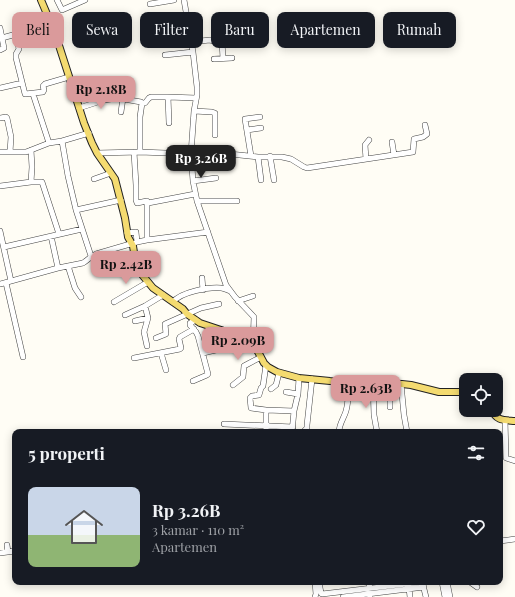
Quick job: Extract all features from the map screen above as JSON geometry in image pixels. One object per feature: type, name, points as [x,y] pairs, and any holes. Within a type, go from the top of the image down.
[{"type":"main road","points":[[41,0],[46,12]]},
{"type":"main road","points":[[60,48],[92,144],[118,185],[128,237],[134,243],[136,265],[139,271],[154,288],[200,323],[221,330],[253,345],[266,365],[279,373],[299,378],[401,384],[439,392],[459,392]]},
{"type":"main road","points":[[496,417],[515,421]]},
{"type":"street","points":[[57,0],[62,10],[85,0]]},
{"type":"street","points":[[150,4],[174,0]]},
{"type":"street","points":[[184,0],[186,12]]},
{"type":"street","points":[[0,25],[4,48],[0,50]]},
{"type":"street","points":[[2,38],[12,35]]},
{"type":"street","points":[[18,48],[16,58],[25,94],[33,94],[44,91],[43,86],[45,84],[69,77]]},
{"type":"street","points":[[192,48],[197,87],[191,152],[195,194],[222,273],[230,291],[254,318],[253,345]]},
{"type":"street","points":[[222,48],[223,58]]},
{"type":"street","points":[[165,55],[193,52]]},
{"type":"street","points":[[214,59],[232,58]]},
{"type":"street","points":[[0,88],[22,83]]},
{"type":"street","points":[[33,94],[49,143]]},
{"type":"street","points":[[79,108],[118,98],[145,103],[152,97],[196,98]]},
{"type":"street","points":[[168,97],[168,123]]},
{"type":"street","points":[[121,112],[123,98]]},
{"type":"street","points":[[142,103],[137,152],[137,203],[147,201],[148,203],[195,194]]},
{"type":"street","points":[[194,111],[215,113],[214,135]]},
{"type":"street","points":[[251,156],[245,119],[260,117]]},
{"type":"street","points":[[0,118],[7,118],[11,137],[10,152]]},
{"type":"street","points":[[97,153],[191,152],[258,157],[270,156],[291,159],[308,168],[413,152],[414,139],[424,137],[427,134],[425,125]]},
{"type":"street","points":[[247,130],[261,128]]},
{"type":"street","points":[[0,152],[26,152],[49,143],[62,141],[88,132]]},
{"type":"street","points":[[366,159],[365,145],[368,140]]},
{"type":"street","points":[[62,141],[76,210],[91,256]]},
{"type":"street","points":[[392,142],[394,155]]},
{"type":"street","points":[[31,150],[31,182]]},
{"type":"street","points":[[270,156],[274,180]]},
{"type":"street","points":[[258,157],[261,180]]},
{"type":"street","points":[[94,179],[111,172]]},
{"type":"street","points":[[193,181],[216,178]]},
{"type":"street","points":[[0,186],[31,182],[43,183],[59,234]]},
{"type":"street","points":[[76,210],[121,200]]},
{"type":"street","points":[[197,201],[237,201]]},
{"type":"street","points":[[147,240],[148,203]]},
{"type":"street","points":[[4,247],[82,229]]},
{"type":"street","points":[[0,231],[23,357]]},
{"type":"street","points":[[0,284],[85,261],[91,256],[134,243],[208,232]]},
{"type":"street","points":[[51,236],[58,268]]},
{"type":"street","points":[[68,266],[75,288],[81,297]]},
{"type":"street","points":[[202,278],[203,290]]},
{"type":"street","points":[[114,302],[148,282]]},
{"type":"street","points":[[173,302],[176,298],[192,292],[220,288],[230,291]]},
{"type":"street","points":[[125,315],[145,306],[163,295]]},
{"type":"street","points":[[238,301],[253,296]]},
{"type":"street","points":[[156,338],[167,333],[164,324],[201,308],[219,304]]},
{"type":"street","points":[[145,306],[148,318],[144,332],[147,346]]},
{"type":"street","points":[[135,321],[148,318]]},
{"type":"street","points":[[193,381],[208,374],[198,336],[190,326],[190,324],[196,320]]},
{"type":"street","points":[[134,358],[180,349],[180,337],[194,330]]},
{"type":"street","points":[[203,353],[216,350]]},
{"type":"street","points":[[161,353],[166,370]]},
{"type":"street","points":[[233,385],[243,378],[244,366],[260,357]]},
{"type":"street","points":[[266,365],[264,386],[261,388],[260,394],[250,398],[251,408],[294,411]]},
{"type":"street","points":[[270,389],[276,385],[279,373]]},
{"type":"street","points":[[224,424],[266,425],[292,429],[299,378]]},
{"type":"street","points":[[306,429],[312,379]]},
{"type":"street","points":[[339,429],[346,410],[348,382]]},
{"type":"street","points":[[373,383],[374,415],[376,429]]},
{"type":"street","points":[[390,384],[390,407]]},
{"type":"street","points":[[401,384],[406,429]]},
{"type":"street","points":[[286,392],[298,394]]},
{"type":"street","points":[[266,410],[266,429]]},
{"type":"street","points":[[505,420],[506,458],[515,461]]},
{"type":"street","points":[[503,541],[515,539]]},
{"type":"street","points":[[7,545],[8,552]]},
{"type":"street","points":[[0,553],[12,551]]},
{"type":"street","points":[[316,585],[320,595],[370,593],[417,585]]},
{"type":"street","points":[[343,597],[409,588],[420,585]]},
{"type":"street","points":[[423,585],[426,597]]},
{"type":"street","points":[[443,585],[445,597]]},
{"type":"street","points":[[448,585],[450,597]]},
{"type":"street","points":[[409,588],[410,597]]}]
